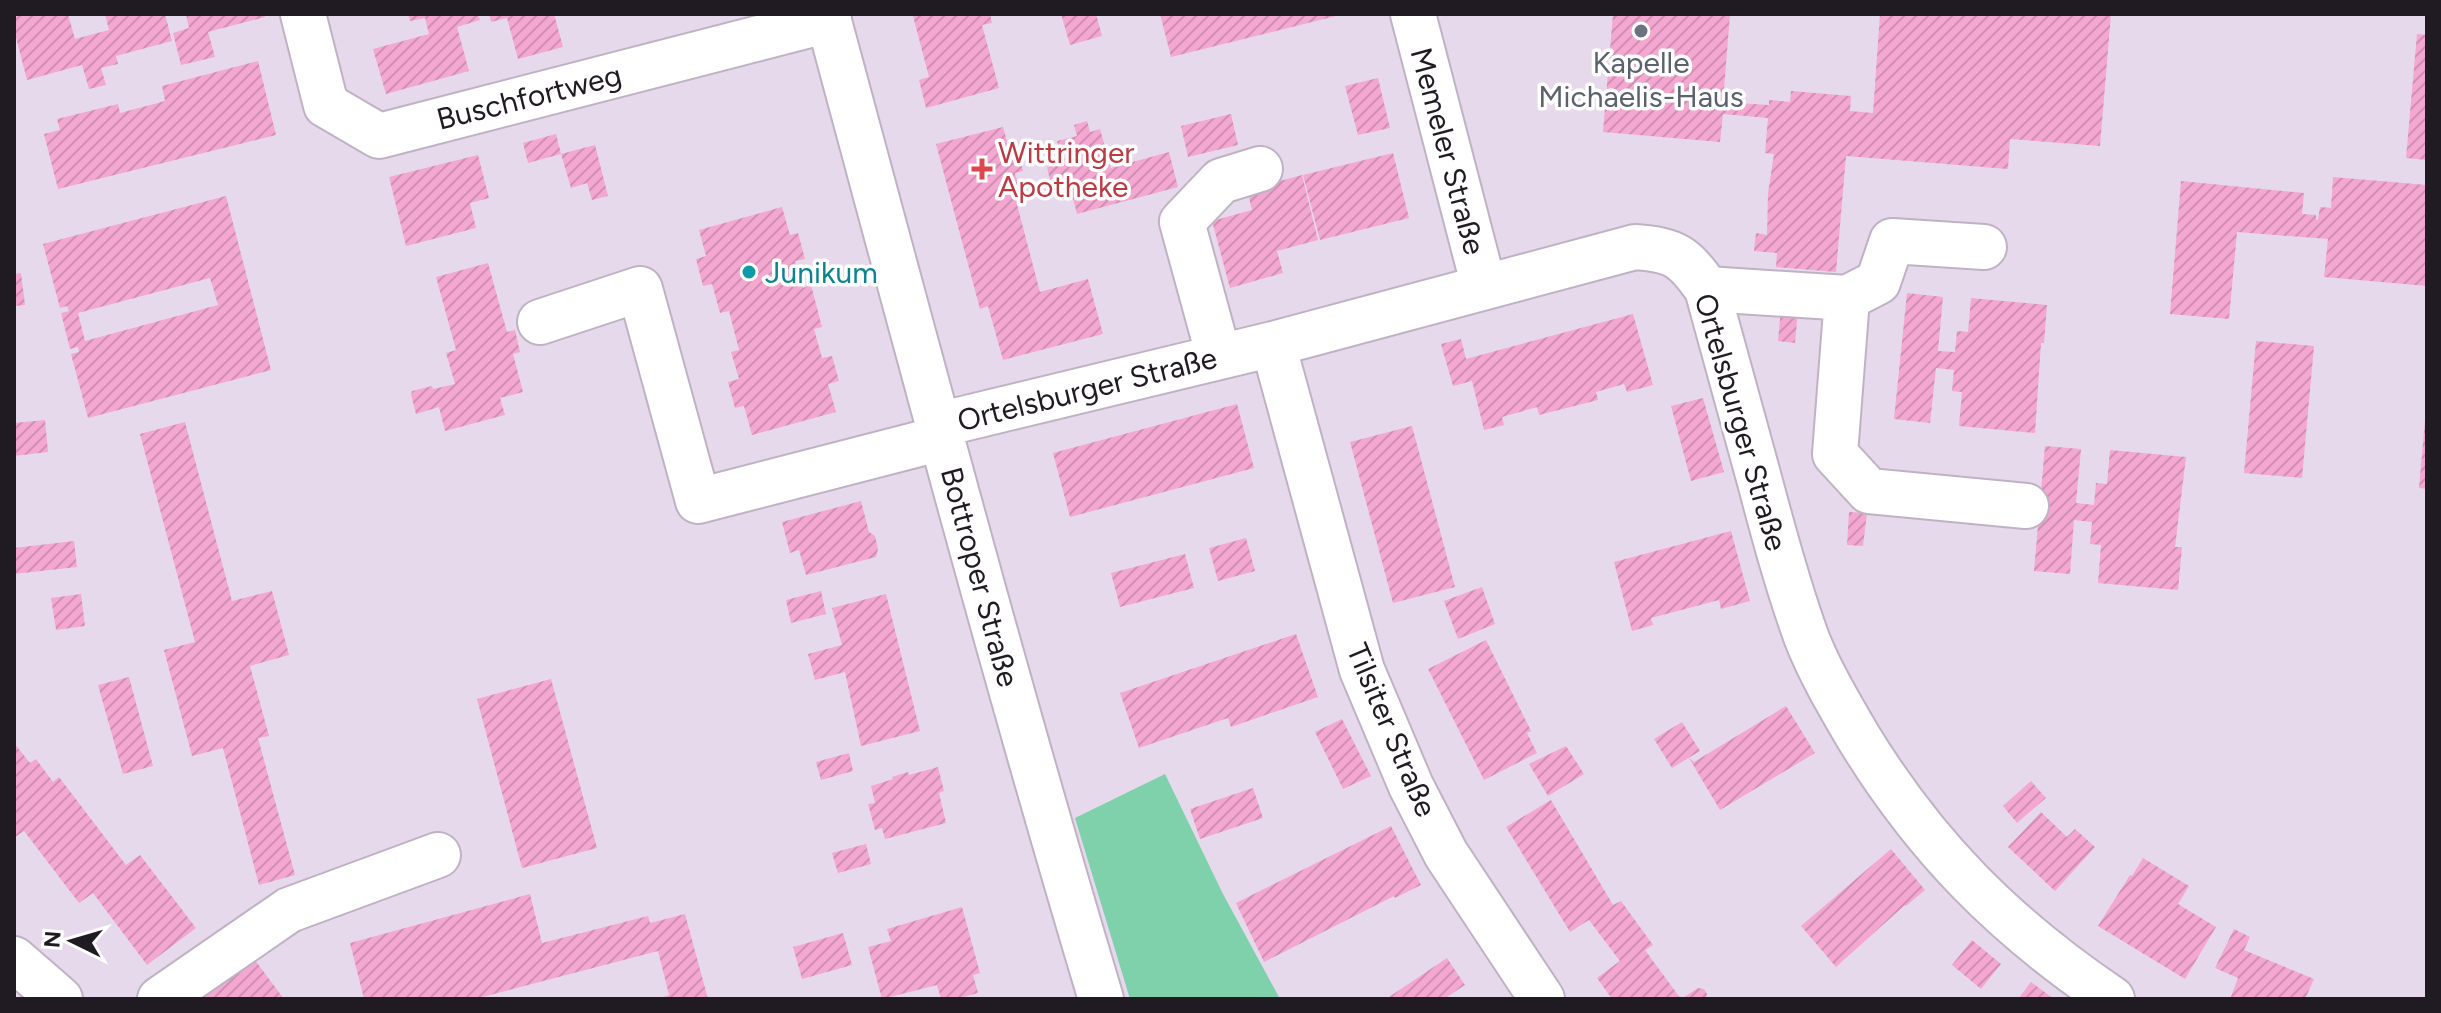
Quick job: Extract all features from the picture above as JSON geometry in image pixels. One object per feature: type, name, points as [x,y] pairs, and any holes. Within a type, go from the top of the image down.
[{"type":"street","name":"Buschfortweg","points":[[303,14],[326,105],[379,136],[828,17]]},
{"type":"street","name":"Memeler Straße","points":[[1413,14],[1484,287]]},
{"type":"street","name":"Bottroper Straße","points":[[828,17],[1051,831],[1101,999]]},
{"type":"street","points":[[1219,357],[1182,222],[1221,181],[1260,169]]},
{"type":"street","points":[[1707,289],[1847,298],[1878,282],[1892,241],[1984,247]]},
{"type":"street","name":"Ortelsburger Straße","points":[[540,322],[640,289],[698,501],[940,431],[1635,247],[1664,249],[1690,265],[1707,289],[1786,575],[1808,641],[1837,701],[1880,772],[1933,843],[1975,889],[2020,931],[2112,999]]},
{"type":"street","points":[[1847,298],[1835,454],[1869,491],[2026,506]]},
{"type":"street","name":"Tilsiter Straße","points":[[1273,344],[1362,670],[1411,786],[1446,854],[1542,999]]},
{"type":"street","points":[[160,999],[289,910],[438,855]]},
{"type":"street","points":[[14,959],[60,999]]},
{"type":"green space","points":[[1165,774],[1223,894],[1280,999],[1130,999],[1075,818]]},
{"type":"building","points":[[14,14],[68,14],[75,39],[109,30],[105,14],[165,14],[172,41],[116,56],[118,64],[101,68],[106,85],[89,89],[82,65],[27,80],[14,30]]},
{"type":"building","points":[[186,14],[264,14],[265,17],[208,32],[215,57],[181,65],[173,33],[189,28]]},
{"type":"building","points":[[408,14],[478,14],[480,20],[457,27],[469,71],[386,94],[373,49],[429,34],[425,18],[410,21]]},
{"type":"building","points":[[489,14],[554,14],[563,47],[518,59],[507,18],[491,22]]},
{"type":"building","points":[[990,14],[992,23],[982,25],[999,88],[926,108],[919,80],[929,77],[913,16]]},
{"type":"building","points":[[1061,14],[1096,14],[1102,36],[1070,45]]},
{"type":"building","points":[[1160,14],[1340,14],[1340,15],[1171,57]]},
{"type":"building","points":[[1613,14],[1730,14],[1723,102],[1769,105],[1769,100],[1790,102],[1791,91],[1851,96],[1850,111],[1873,113],[1880,14],[2111,14],[2100,146],[2010,139],[2008,169],[1846,156],[1836,272],[1776,267],[1777,253],[1754,251],[1756,233],[1767,235],[1768,193],[1774,154],[1765,153],[1768,118],[1723,114],[1720,142],[1603,132]]},
{"type":"building","points":[[2417,34],[2427,35],[2427,160],[2406,158]]},
{"type":"building","points":[[258,61],[276,135],[58,189],[44,134],[60,130],[57,119],[118,104],[120,113],[165,101],[162,86]]},
{"type":"building","points":[[1378,78],[1390,128],[1358,135],[1345,86]]},
{"type":"building","points":[[1231,114],[1238,145],[1188,157],[1181,126]]},
{"type":"building","points":[[1087,121],[1090,132],[1100,129],[1111,168],[1169,152],[1178,187],[1077,214],[1068,179],[1051,184],[1047,167],[1062,164],[1057,141],[1077,136],[1074,125]]},
{"type":"building","points":[[1003,127],[1008,145],[1016,143],[1023,171],[1015,173],[1020,192],[1014,193],[1040,292],[1088,279],[1103,334],[1003,360],[988,306],[980,309],[936,144]]},
{"type":"building","points":[[556,134],[561,154],[528,163],[523,143]]},
{"type":"building","points":[[595,145],[608,196],[592,200],[587,183],[571,188],[561,154]]},
{"type":"building","points":[[1393,153],[1409,218],[1320,240],[1303,175]]},
{"type":"building","points":[[478,155],[489,198],[470,203],[476,228],[406,246],[389,177]]},
{"type":"building","points":[[1302,175],[1318,240],[1277,251],[1283,273],[1230,288],[1212,221],[1252,210],[1247,190]]},
{"type":"building","points":[[2333,177],[2427,185],[2427,286],[2324,277],[2328,239],[2237,232],[2229,319],[2170,314],[2181,181],[2304,193],[2302,214],[2316,215],[2318,220],[2320,207],[2331,208]]},
{"type":"building","points":[[226,196],[271,370],[88,418],[71,354],[79,352],[78,347],[70,349],[61,313],[69,311],[67,306],[60,308],[43,244]],"holes":[[[210,278],[218,305],[85,341],[78,313]]]},
{"type":"building","points":[[782,207],[790,235],[798,233],[805,259],[795,261],[803,288],[811,285],[822,327],[814,329],[822,358],[832,356],[839,381],[828,384],[836,412],[752,435],[744,406],[735,408],[728,382],[739,379],[731,352],[739,350],[729,311],[720,313],[712,284],[703,286],[696,259],[706,256],[699,230]]},
{"type":"building","points":[[488,263],[507,332],[515,330],[520,352],[513,354],[523,392],[500,398],[505,415],[445,431],[439,407],[416,414],[411,395],[412,391],[432,386],[433,389],[455,384],[446,353],[456,350],[436,277]]},
{"type":"building","points":[[21,273],[25,305],[14,306],[14,274]]},
{"type":"building","points":[[1907,293],[1943,297],[1938,351],[1955,352],[1957,331],[1968,332],[1971,298],[2047,305],[2044,343],[2041,343],[2035,433],[1959,426],[1962,392],[1952,391],[1954,370],[1936,368],[1930,423],[1894,419]]},
{"type":"building","points":[[1781,308],[1798,310],[1795,343],[1778,341]]},
{"type":"building","points":[[1633,314],[1653,385],[1627,392],[1624,384],[1596,392],[1598,400],[1539,415],[1537,407],[1502,417],[1504,425],[1484,430],[1472,381],[1453,386],[1441,344],[1461,339],[1466,359]]},
{"type":"building","points":[[2256,341],[2314,346],[2302,478],[2244,473]]},
{"type":"building","points":[[1703,398],[1724,472],[1691,481],[1671,406]]},
{"type":"building","points":[[1237,404],[1254,468],[1070,517],[1053,453]]},
{"type":"building","points":[[45,420],[48,452],[14,456],[14,423]]},
{"type":"building","points":[[2427,420],[2427,489],[2419,488]]},
{"type":"building","points":[[185,422],[232,601],[272,591],[289,655],[250,666],[269,736],[258,738],[295,875],[259,885],[223,748],[192,756],[164,650],[195,642],[140,434]]},
{"type":"building","points":[[1412,426],[1455,587],[1393,603],[1350,442]]},
{"type":"building","points":[[2045,446],[2081,449],[2076,503],[2094,505],[2096,483],[2107,484],[2110,450],[2186,457],[2175,547],[2182,547],[2178,590],[2098,583],[2101,545],[2090,544],[2092,522],[2074,520],[2070,574],[2034,571]]},
{"type":"building","points":[[861,501],[869,532],[875,536],[876,557],[806,575],[799,550],[790,553],[782,522]]},
{"type":"building","points":[[1849,512],[1867,513],[1863,546],[1847,545]]},
{"type":"building","points":[[1731,531],[1750,601],[1721,609],[1719,600],[1651,618],[1653,625],[1632,631],[1614,562]]},
{"type":"building","points":[[1246,538],[1255,571],[1218,581],[1209,548]]},
{"type":"building","points":[[74,541],[77,567],[14,574],[14,548]]},
{"type":"building","points":[[1185,554],[1194,588],[1120,607],[1111,573]]},
{"type":"building","points":[[1482,587],[1495,624],[1458,639],[1444,601]]},
{"type":"building","points":[[821,591],[826,614],[791,623],[786,600]]},
{"type":"building","points":[[81,594],[85,626],[56,630],[51,598]]},
{"type":"building","points":[[886,594],[920,731],[861,746],[845,672],[815,680],[808,654],[842,645],[832,608]]},
{"type":"building","points":[[1296,634],[1318,697],[1231,727],[1228,718],[1139,748],[1120,693]]},
{"type":"building","points":[[1486,640],[1531,731],[1527,733],[1537,753],[1484,780],[1428,669]]},
{"type":"building","points":[[129,677],[153,766],[123,774],[98,685]]},
{"type":"building","points":[[551,679],[597,848],[522,868],[477,699]]},
{"type":"building","points":[[1786,706],[1815,753],[1720,810],[1689,758],[1694,762]]},
{"type":"building","points":[[1342,719],[1371,776],[1343,789],[1315,732]]},
{"type":"building","points":[[1682,722],[1700,751],[1672,768],[1654,739]]},
{"type":"building","points":[[14,743],[30,763],[36,759],[53,782],[59,777],[126,865],[140,855],[196,928],[147,965],[93,893],[79,903],[24,831],[14,838]]},
{"type":"building","points":[[1566,746],[1584,774],[1548,796],[1529,764]]},
{"type":"building","points":[[849,753],[853,771],[821,780],[816,762]]},
{"type":"building","points":[[938,767],[944,791],[939,793],[946,823],[885,839],[882,828],[875,830],[868,804],[875,803],[871,786],[908,772],[909,775]]},
{"type":"building","points":[[2031,781],[2046,798],[2017,823],[2003,806]]},
{"type":"building","points":[[1253,788],[1263,818],[1200,839],[1190,809]]},
{"type":"building","points":[[1551,800],[1613,905],[1621,901],[1653,945],[1645,950],[1681,999],[1612,999],[1597,978],[1620,961],[1589,920],[1570,932],[1506,827]]},
{"type":"building","points":[[2041,812],[2067,837],[2075,829],[2095,847],[2055,891],[2008,847]]},
{"type":"building","points":[[1391,826],[1421,885],[1264,962],[1236,903]]},
{"type":"building","points":[[866,844],[871,864],[838,873],[832,853]]},
{"type":"building","points":[[1891,849],[1925,890],[1836,967],[1801,926]]},
{"type":"building","points":[[2143,858],[2189,886],[2178,904],[2216,927],[2185,979],[2098,926]]},
{"type":"building","points":[[530,894],[542,943],[648,916],[650,923],[685,914],[708,999],[658,999],[669,995],[658,951],[475,999],[364,999],[350,943]]},
{"type":"building","points":[[962,907],[980,973],[973,975],[978,993],[956,999],[941,999],[937,985],[882,999],[868,947],[891,941],[887,929]]},
{"type":"building","points":[[2234,929],[2250,937],[2244,950],[2314,979],[2305,999],[2230,999],[2238,978],[2215,968]]},
{"type":"building","points":[[843,933],[852,965],[802,979],[793,947]]},
{"type":"building","points":[[1972,940],[2001,964],[1981,989],[1952,965]]},
{"type":"building","points":[[252,956],[284,999],[208,999],[203,993]]},
{"type":"building","points":[[1447,958],[1465,985],[1444,999],[1386,999]]},
{"type":"building","points":[[2031,982],[2054,999],[2018,999]]},
{"type":"building","points":[[1698,988],[1704,989],[1706,999],[1681,999]]},
{"type":"place","name":"Kapelle Michaelis-Haus","points":[[1641,31]]},
{"type":"place","name":"Wittringer Apotheke","points":[[982,169]]},
{"type":"place","name":"Junikum","points":[[749,272]]}]
